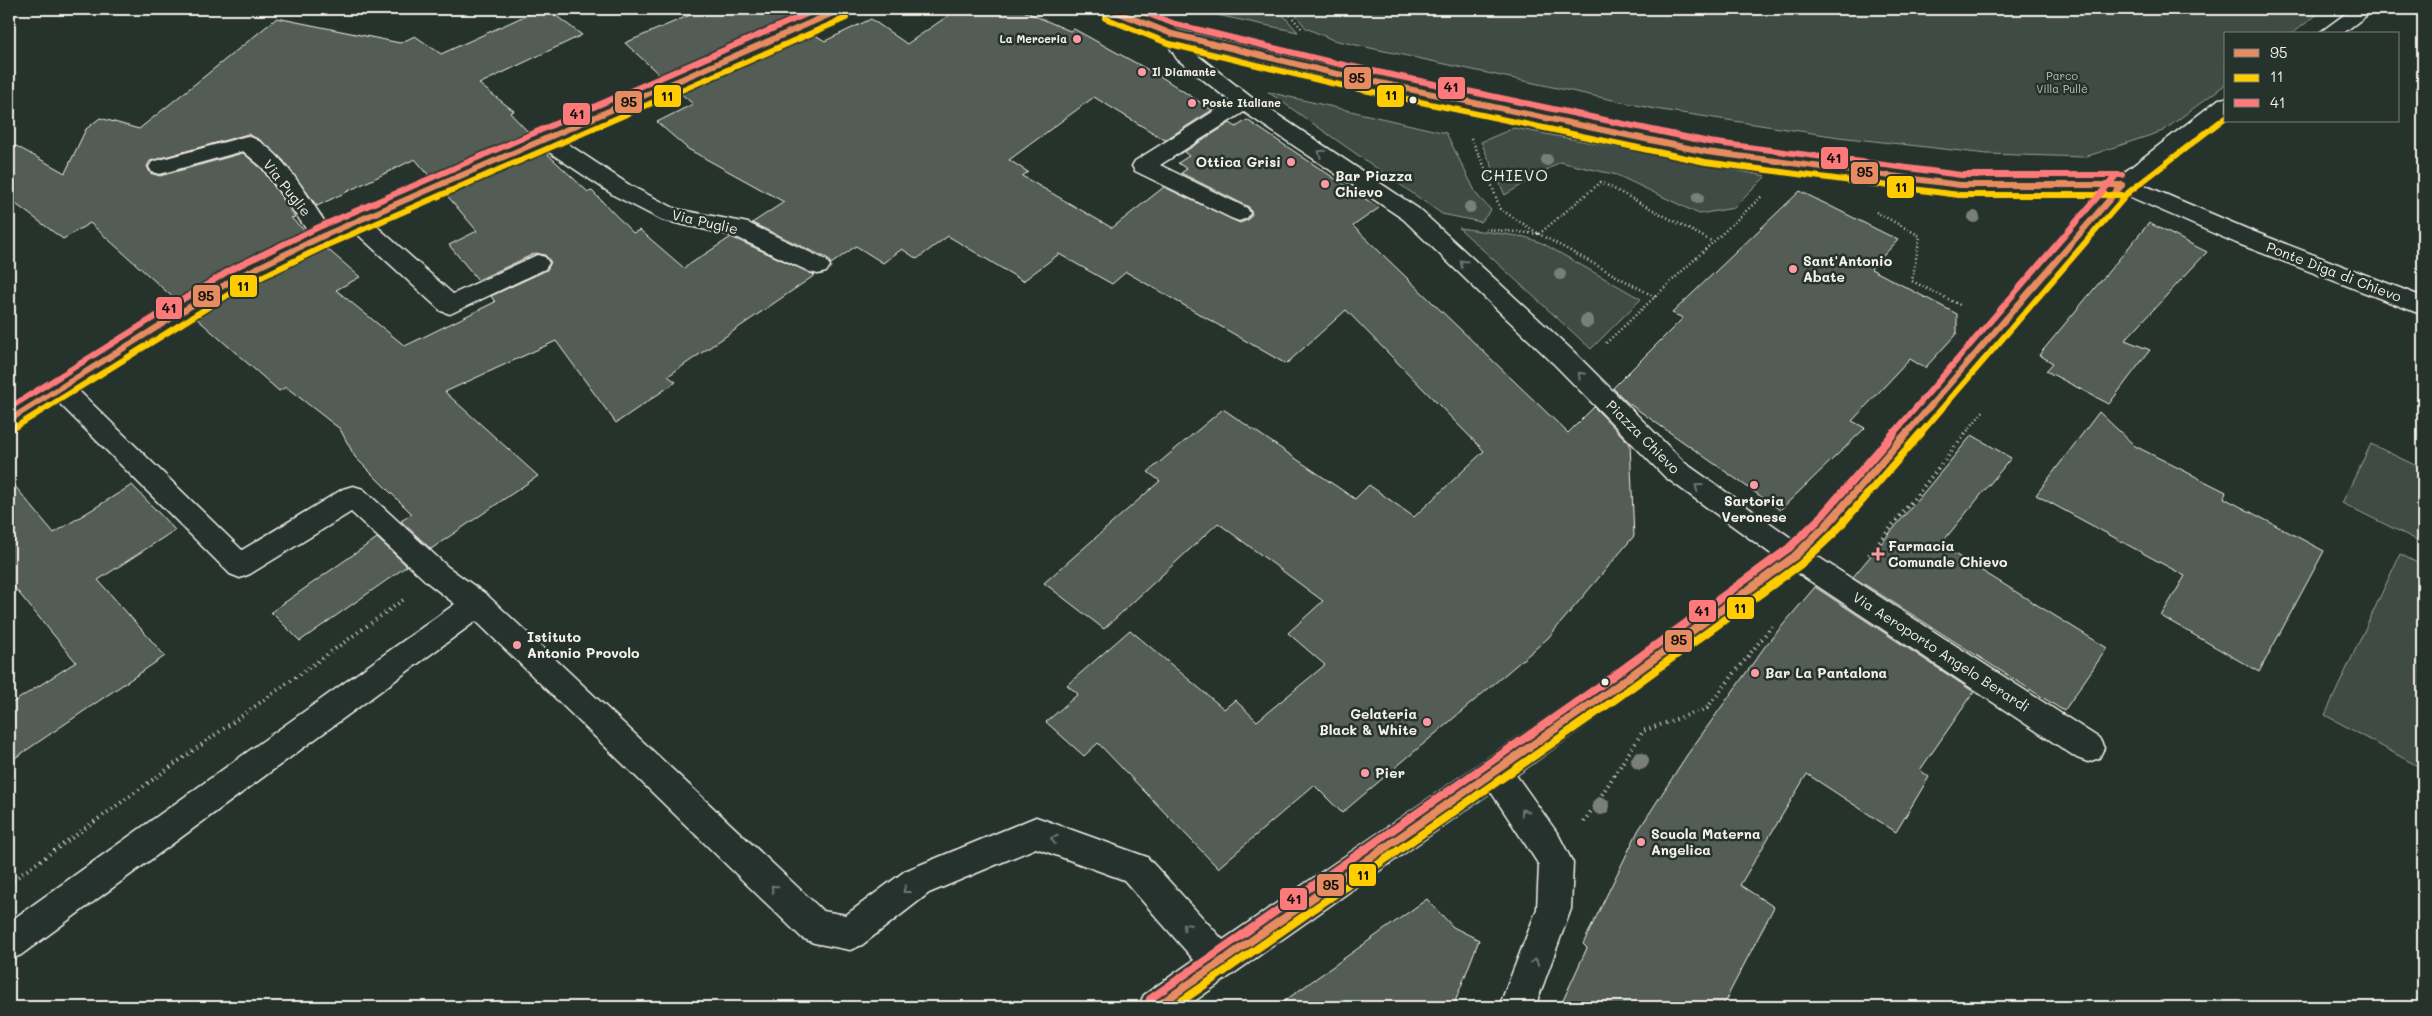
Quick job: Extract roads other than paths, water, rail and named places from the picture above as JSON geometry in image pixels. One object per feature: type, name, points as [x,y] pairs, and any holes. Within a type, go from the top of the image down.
[{"type":"street","points":[[9,420],[234,279],[323,236],[842,9]]},
{"type":"street","points":[[1109,9],[1172,34],[1332,73],[1707,152],[1960,184],[2122,185]]},
{"type":"street","points":[[2331,32],[2365,9]]},
{"type":"street","name":"Piazza Chievo","points":[[1172,34],[1184,55],[1244,102],[1411,214],[1576,370],[1675,470],[1795,556]]},
{"type":"street","points":[[1238,213],[1143,166],[1244,102]]},
{"type":"street","points":[[1156,1007],[1607,693],[1795,556],[1824,527],[2122,185],[2224,106]]},
{"type":"street","name":"Via Puglie","points":[[545,139],[623,191],[670,215],[740,229],[818,266]]},
{"type":"street","name":"Via Puglie","points":[[160,167],[247,143],[271,163],[323,236]]},
{"type":"street","name":"Ponte Diga di Chievo","points":[[2122,185],[2244,237],[2423,306]]},
{"type":"street","points":[[357,221],[450,305],[537,264]]},
{"type":"street","points":[[60,388],[240,566],[353,497],[438,575],[477,604],[814,926],[850,933],[917,882],[1036,832],[1135,868],[1219,962]]},
{"type":"street","name":"Via Aeroporto Angelo Berardi","points":[[1795,556],[2088,748]]},
{"type":"street","points":[[9,943],[477,604]]},
{"type":"street","points":[[1494,770],[1546,845],[1556,863],[1554,909],[1517,1007]]},
{"type":"place","name":"La Merceria","points":[[1077,39]]},
{"type":"place","name":"Il Diamante","points":[[1142,72]]},
{"type":"place","name":"Poste Italiane","points":[[1192,103]]},
{"type":"place","name":"Ottica Grisi","points":[[1291,162]]},
{"type":"place","name":"Bar Piazza Chievo","points":[[1325,184]]},
{"type":"place","name":"Sant'Antonio Abate","points":[[1793,269]]},
{"type":"place","name":"Sartoria Veronese","points":[[1754,485]]},
{"type":"place","name":"Farmacia Comunale Chievo","points":[[1878,554]]},
{"type":"place","name":"Istituto Antonio Provolo","points":[[517,645]]},
{"type":"place","name":"Bar La Pantalona","points":[[1755,673]]},
{"type":"place","name":"Gelateria Black & White","points":[[1427,722]]},
{"type":"place","name":"Pier","points":[[1365,773]]},
{"type":"place","name":"Scuola Materna Angelica","points":[[1641,842]]},
{"type":"district","name":"CHIEVO","points":[[1515,175]]},
{"type":"park label","name":"Parco Villa Pullè","points":[[2062,82]]}]
